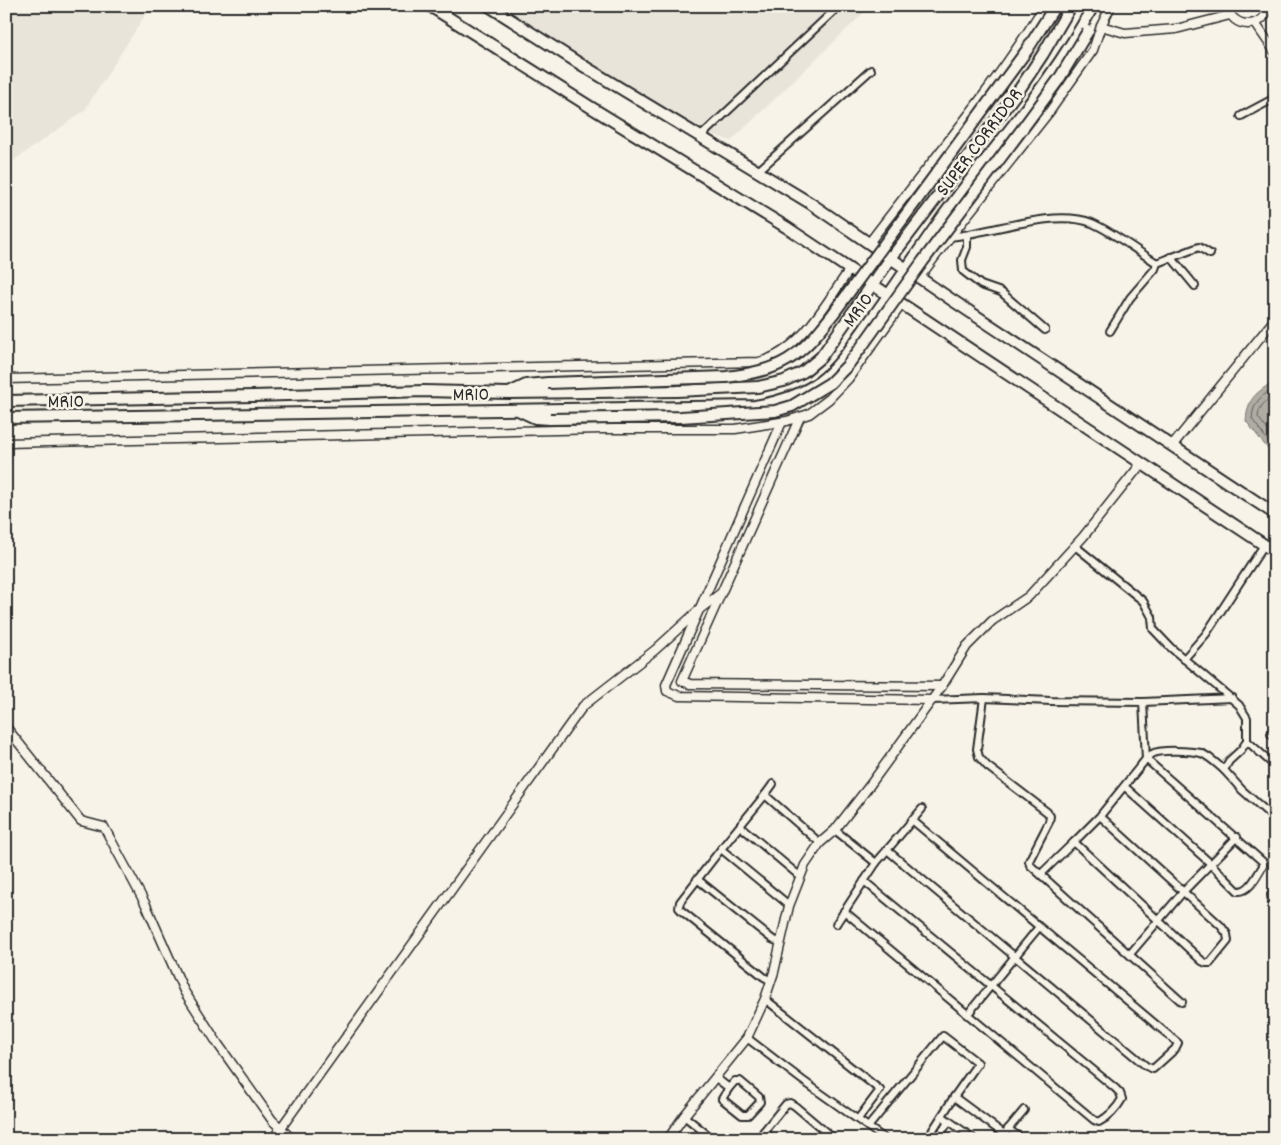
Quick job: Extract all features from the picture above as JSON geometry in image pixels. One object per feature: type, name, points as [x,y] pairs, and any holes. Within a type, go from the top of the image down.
[{"type":"main road","points":[[430,6],[786,227],[1275,552]]},
{"type":"main road","points":[[489,6],[758,171],[1275,514]]},
{"type":"main road","points":[[508,393],[526,386],[548,383],[726,377],[752,374],[775,366],[795,356],[812,341],[833,314],[1027,50],[1055,6]]},
{"type":"main road","name":"SUPER CORRIDOR","points":[[872,284],[1021,87],[1071,6]]},
{"type":"main road","name":"SUPER CORRIDOR","points":[[889,295],[939,222],[1045,82],[1077,35],[1093,6]]},
{"type":"main road","points":[[517,410],[535,418],[550,419],[680,417],[775,411],[792,406],[830,383],[860,349],[1059,79],[1088,31],[1099,6]]},
{"type":"main road","name":"MR10","points":[[6,401],[424,391],[508,393],[677,392],[758,387],[784,380],[803,372],[821,356],[872,284]]},
{"type":"main road","name":"MR10","points":[[6,418],[755,406],[781,401],[818,382],[841,362],[889,295]]},
{"type":"street","points":[[700,137],[839,6]]},
{"type":"street","points":[[869,243],[1001,70],[1026,36],[1044,6]]},
{"type":"street","points":[[919,278],[1050,111],[1093,50],[1101,26],[1111,6]]},
{"type":"street","points":[[1228,6],[1230,15],[1241,24],[1248,25],[1255,23],[1266,15],[1269,6]]},
{"type":"street","points":[[1101,26],[1125,33],[1176,29],[1230,15]]},
{"type":"street","points":[[1255,23],[1275,52]]},
{"type":"street","points":[[758,171],[870,70]]},
{"type":"street","points":[[1241,116],[1275,98]]},
{"type":"street","points":[[950,237],[1004,226],[1063,218],[1079,220],[1102,228],[1157,263]]},
{"type":"street","points":[[967,235],[967,247],[962,260],[964,271],[981,285],[1001,292],[1045,330]]},
{"type":"street","points":[[1110,331],[1130,298],[1155,269],[1157,263],[1199,247],[1210,254]]},
{"type":"street","points":[[1171,257],[1195,286]]},
{"type":"street","points":[[6,379],[759,362],[781,354],[799,339],[850,269]]},
{"type":"street","points":[[6,443],[602,429],[735,429],[782,422],[809,414],[829,399],[848,379],[902,304]]},
{"type":"street","points":[[1172,446],[1275,319]]},
{"type":"street","points":[[800,417],[682,680],[690,684],[942,686]]},
{"type":"street","points":[[782,422],[666,684],[667,691],[679,696],[932,700],[984,698],[1051,702],[1143,702],[1232,698]]},
{"type":"street","points":[[668,1139],[684,1116],[747,1038],[771,981],[789,905],[805,865],[820,843],[835,830],[932,700],[968,646],[992,621],[1029,596],[1075,546],[1141,464]]},
{"type":"street","points":[[1184,660],[1206,634],[1264,545]]},
{"type":"street","points":[[1075,546],[1143,601],[1152,617],[1153,628],[1184,660],[1232,698],[1247,718],[1247,741],[1229,761],[1224,770]]},
{"type":"street","points":[[273,1139],[583,706],[655,650],[700,609],[721,593]]},
{"type":"street","points":[[984,698],[977,749],[980,757],[987,766],[1050,816],[1049,822],[1029,861],[1030,865],[1182,1002]]},
{"type":"street","points":[[1124,786],[1238,890],[1247,889],[1263,866],[1263,862],[1237,837],[1146,759],[1143,702]]},
{"type":"street","points":[[6,727],[81,821],[104,827],[146,905],[184,991],[272,1120],[292,1139]]},
{"type":"street","points":[[1247,741],[1275,766]]},
{"type":"street","points":[[1041,874],[1100,816],[1146,759],[1151,754],[1158,752],[1194,752],[1207,756],[1275,819]]},
{"type":"street","points":[[771,981],[679,908],[680,902],[697,879],[773,784]]},
{"type":"street","points":[[765,795],[820,843]]},
{"type":"street","points":[[836,924],[876,863],[922,809]]},
{"type":"street","points":[[1074,842],[1202,961],[1210,963],[1228,942],[1228,934],[1100,816]]},
{"type":"street","points":[[887,850],[1146,1066],[1152,1069],[1175,1049],[1178,1043],[912,820]]},
{"type":"street","points":[[740,826],[800,878]]},
{"type":"street","points":[[835,830],[876,863]]},
{"type":"street","points":[[1130,954],[1183,892],[1237,837]]},
{"type":"street","points":[[721,849],[789,905]]},
{"type":"street","points":[[697,879],[772,939],[781,944]]},
{"type":"street","points":[[844,912],[1094,1120],[1099,1122],[1105,1119],[1119,1104],[1122,1099],[1120,1093],[864,881]]},
{"type":"street","points":[[1275,890],[1271,895],[1275,906]]},
{"type":"street","points":[[966,1015],[1039,927]]},
{"type":"street","points":[[765,999],[880,1090],[858,1119]]},
{"type":"street","points":[[868,1127],[943,1036],[978,1063],[928,1139]]},
{"type":"street","points":[[747,1038],[885,1139]]},
{"type":"street","points":[[716,1078],[729,1088]]},
{"type":"street","points":[[735,1081],[740,1081],[759,1096],[760,1102],[748,1115],[742,1115],[722,1099],[729,1088],[735,1081]]},
{"type":"street","points":[[954,1097],[1004,1134],[1022,1139]]},
{"type":"street","points":[[758,1139],[786,1104],[790,1103],[834,1139]]},
{"type":"street","points":[[1004,1134],[1024,1110]]},
{"type":"street","points":[[684,1116],[713,1139]]},
{"type":"street","points":[[942,1116],[974,1139]]},
{"type":"street","points":[[937,1139],[949,1121]]},
{"type":"street","points":[[764,1131],[773,1139]]},
{"type":"shaded area","points":[[6,6],[151,6],[84,111],[6,166]]},
{"type":"shaded area","points":[[495,6],[871,6],[731,141],[689,127]]},
{"type":"water","points":[[1275,380],[1275,453],[1268,449],[1246,421],[1249,406],[1254,396]]}]
